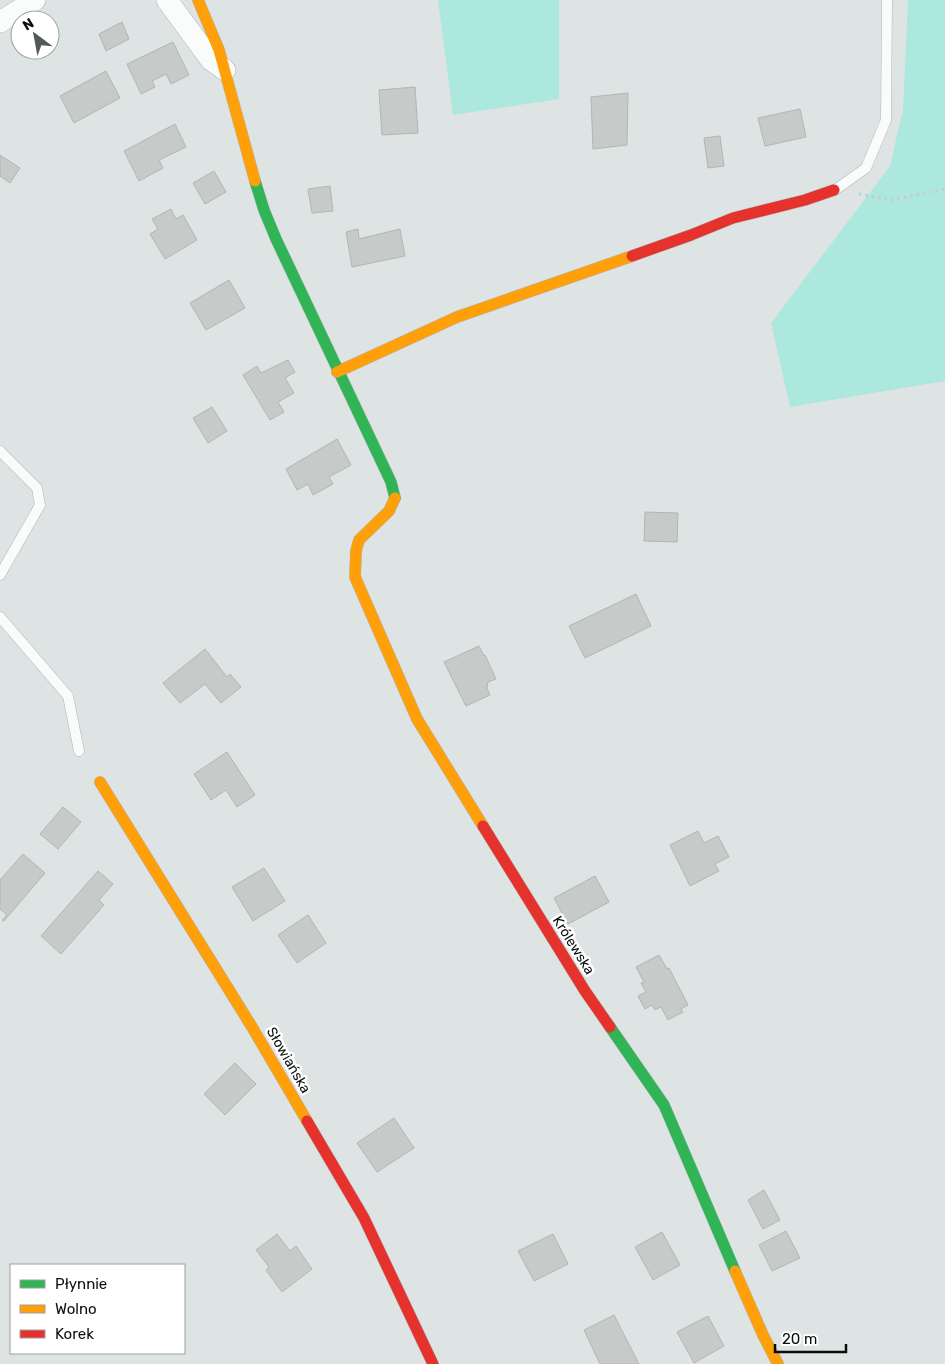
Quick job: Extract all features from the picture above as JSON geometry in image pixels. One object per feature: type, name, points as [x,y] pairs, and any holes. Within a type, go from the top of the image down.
[{"type":"street","points":[[0,22],[35,0]]},
{"type":"street","points":[[167,0],[212,60],[225,70]]},
{"type":"street","points":[[198,0],[210,22],[225,70],[241,136],[264,211],[337,372],[457,316],[691,235],[733,218],[805,200],[834,190]]},
{"type":"street","name":"Królewska","points":[[337,372],[391,482],[395,498],[389,511],[359,540],[356,551],[355,577],[417,719],[584,991],[664,1105],[763,1335],[778,1364]]},
{"type":"street","name":"Słowiańska","points":[[100,782],[252,1027],[364,1218],[433,1364]]},
{"type":"lane","points":[[834,190],[866,168],[886,120],[887,0]]},
{"type":"lane","points":[[0,451],[36,488],[40,504],[0,575]]},
{"type":"lane","points":[[0,618],[68,696],[79,751]]},
{"type":"path","points":[[834,190],[893,200],[945,190]]},
{"type":"green space","points":[[438,0],[559,0],[559,99],[453,115]]},
{"type":"green space","points":[[908,0],[945,0],[945,381],[790,407],[771,323],[890,166],[903,109]]},
{"type":"building","points":[[122,22],[129,39],[106,51],[99,34]]},
{"type":"building","points":[[173,42],[189,75],[171,84],[166,74],[152,81],[155,87],[141,94],[127,64]]},
{"type":"building","points":[[106,71],[120,98],[74,123],[60,96]]},
{"type":"building","points":[[415,87],[418,133],[382,135],[379,90]]},
{"type":"building","points":[[628,93],[627,145],[593,149],[591,97]]},
{"type":"building","points":[[800,109],[806,137],[765,146],[758,118]]},
{"type":"building","points":[[175,124],[186,147],[159,160],[163,168],[139,181],[124,151]]},
{"type":"building","points":[[720,136],[724,166],[708,168],[704,138]]},
{"type":"building","points":[[0,155],[20,168],[10,183],[0,176]]},
{"type":"building","points":[[214,171],[226,192],[205,204],[193,183]]},
{"type":"building","points":[[330,186],[333,211],[312,213],[308,189]]},
{"type":"building","points":[[171,209],[176,219],[183,215],[197,240],[165,259],[150,234],[158,229],[152,219]]},
{"type":"building","points":[[358,229],[359,239],[400,229],[405,256],[352,267],[346,232]]},
{"type":"building","points":[[229,280],[245,308],[206,330],[190,303]]},
{"type":"building","points":[[288,360],[295,372],[285,378],[294,393],[278,402],[284,412],[270,420],[243,375],[257,366],[261,373]]},
{"type":"building","points":[[212,407],[227,431],[208,443],[193,418]]},
{"type":"building","points":[[337,439],[351,465],[329,477],[333,484],[313,495],[308,484],[297,490],[286,469]]},
{"type":"building","points":[[645,512],[678,513],[677,542],[644,541]]},
{"type":"building","points":[[636,594],[651,626],[585,658],[569,626]]},
{"type":"building","points":[[479,646],[496,679],[488,682],[487,688],[490,695],[466,706],[444,662]]},
{"type":"building","points":[[205,649],[227,677],[230,674],[241,687],[221,703],[205,684],[180,703],[163,683]]},
{"type":"building","points":[[227,752],[255,795],[237,807],[226,790],[211,800],[194,774]]},
{"type":"building","points":[[63,807],[81,822],[58,849],[40,834]]},
{"type":"building","points":[[698,831],[704,843],[718,836],[729,857],[715,864],[719,871],[690,886],[670,845]]},
{"type":"building","points":[[23,854],[45,873],[4,921],[2,920],[7,915],[0,909],[0,880]]},
{"type":"building","points":[[264,868],[285,901],[253,921],[232,887]]},
{"type":"building","points":[[98,871],[113,884],[99,900],[104,905],[61,954],[41,936]]},
{"type":"building","points":[[595,876],[609,902],[568,924],[554,898]]},
{"type":"building","points":[[308,915],[326,943],[297,963],[278,935]]},
{"type":"building","points":[[659,955],[667,969],[669,968],[688,1005],[681,1009],[683,1012],[668,1020],[661,1007],[655,1010],[652,1005],[645,1009],[638,996],[646,992],[641,983],[644,982],[636,967]]},
{"type":"building","points":[[235,1063],[256,1084],[225,1115],[204,1094]]},
{"type":"building","points":[[394,1118],[414,1148],[377,1172],[357,1143]]},
{"type":"building","points":[[764,1190],[780,1220],[763,1229],[748,1200]]},
{"type":"building","points":[[786,1231],[800,1258],[772,1271],[759,1245]]},
{"type":"building","points":[[662,1232],[680,1265],[653,1280],[635,1247]]},
{"type":"building","points":[[277,1234],[290,1251],[296,1246],[312,1269],[282,1292],[266,1270],[269,1267],[256,1250]]},
{"type":"building","points":[[553,1234],[568,1264],[534,1281],[518,1251]]},
{"type":"building","points":[[614,1315],[639,1364],[600,1364],[584,1330]]},
{"type":"building","points":[[708,1316],[724,1346],[694,1363],[677,1332]]},
{"type":"traffic: fast","points":[[255,181],[276,239],[391,482],[395,498]]},
{"type":"traffic: fast","points":[[610,1027],[664,1105],[735,1271]]},
{"type":"traffic: slow","points":[[198,0],[219,50],[255,181]]},
{"type":"traffic: slow","points":[[337,372],[457,317],[632,256]]},
{"type":"traffic: slow","points":[[395,498],[389,511],[359,540],[356,551],[355,577],[417,719],[483,826]]},
{"type":"traffic: slow","points":[[100,782],[252,1027],[307,1121]]},
{"type":"traffic: slow","points":[[735,1271],[778,1364]]},
{"type":"traffic: jam","points":[[632,256],[733,218],[805,200],[834,190]]},
{"type":"traffic: jam","points":[[483,826],[585,991],[610,1027]]},
{"type":"traffic: jam","points":[[307,1121],[364,1218],[433,1364]]}]
